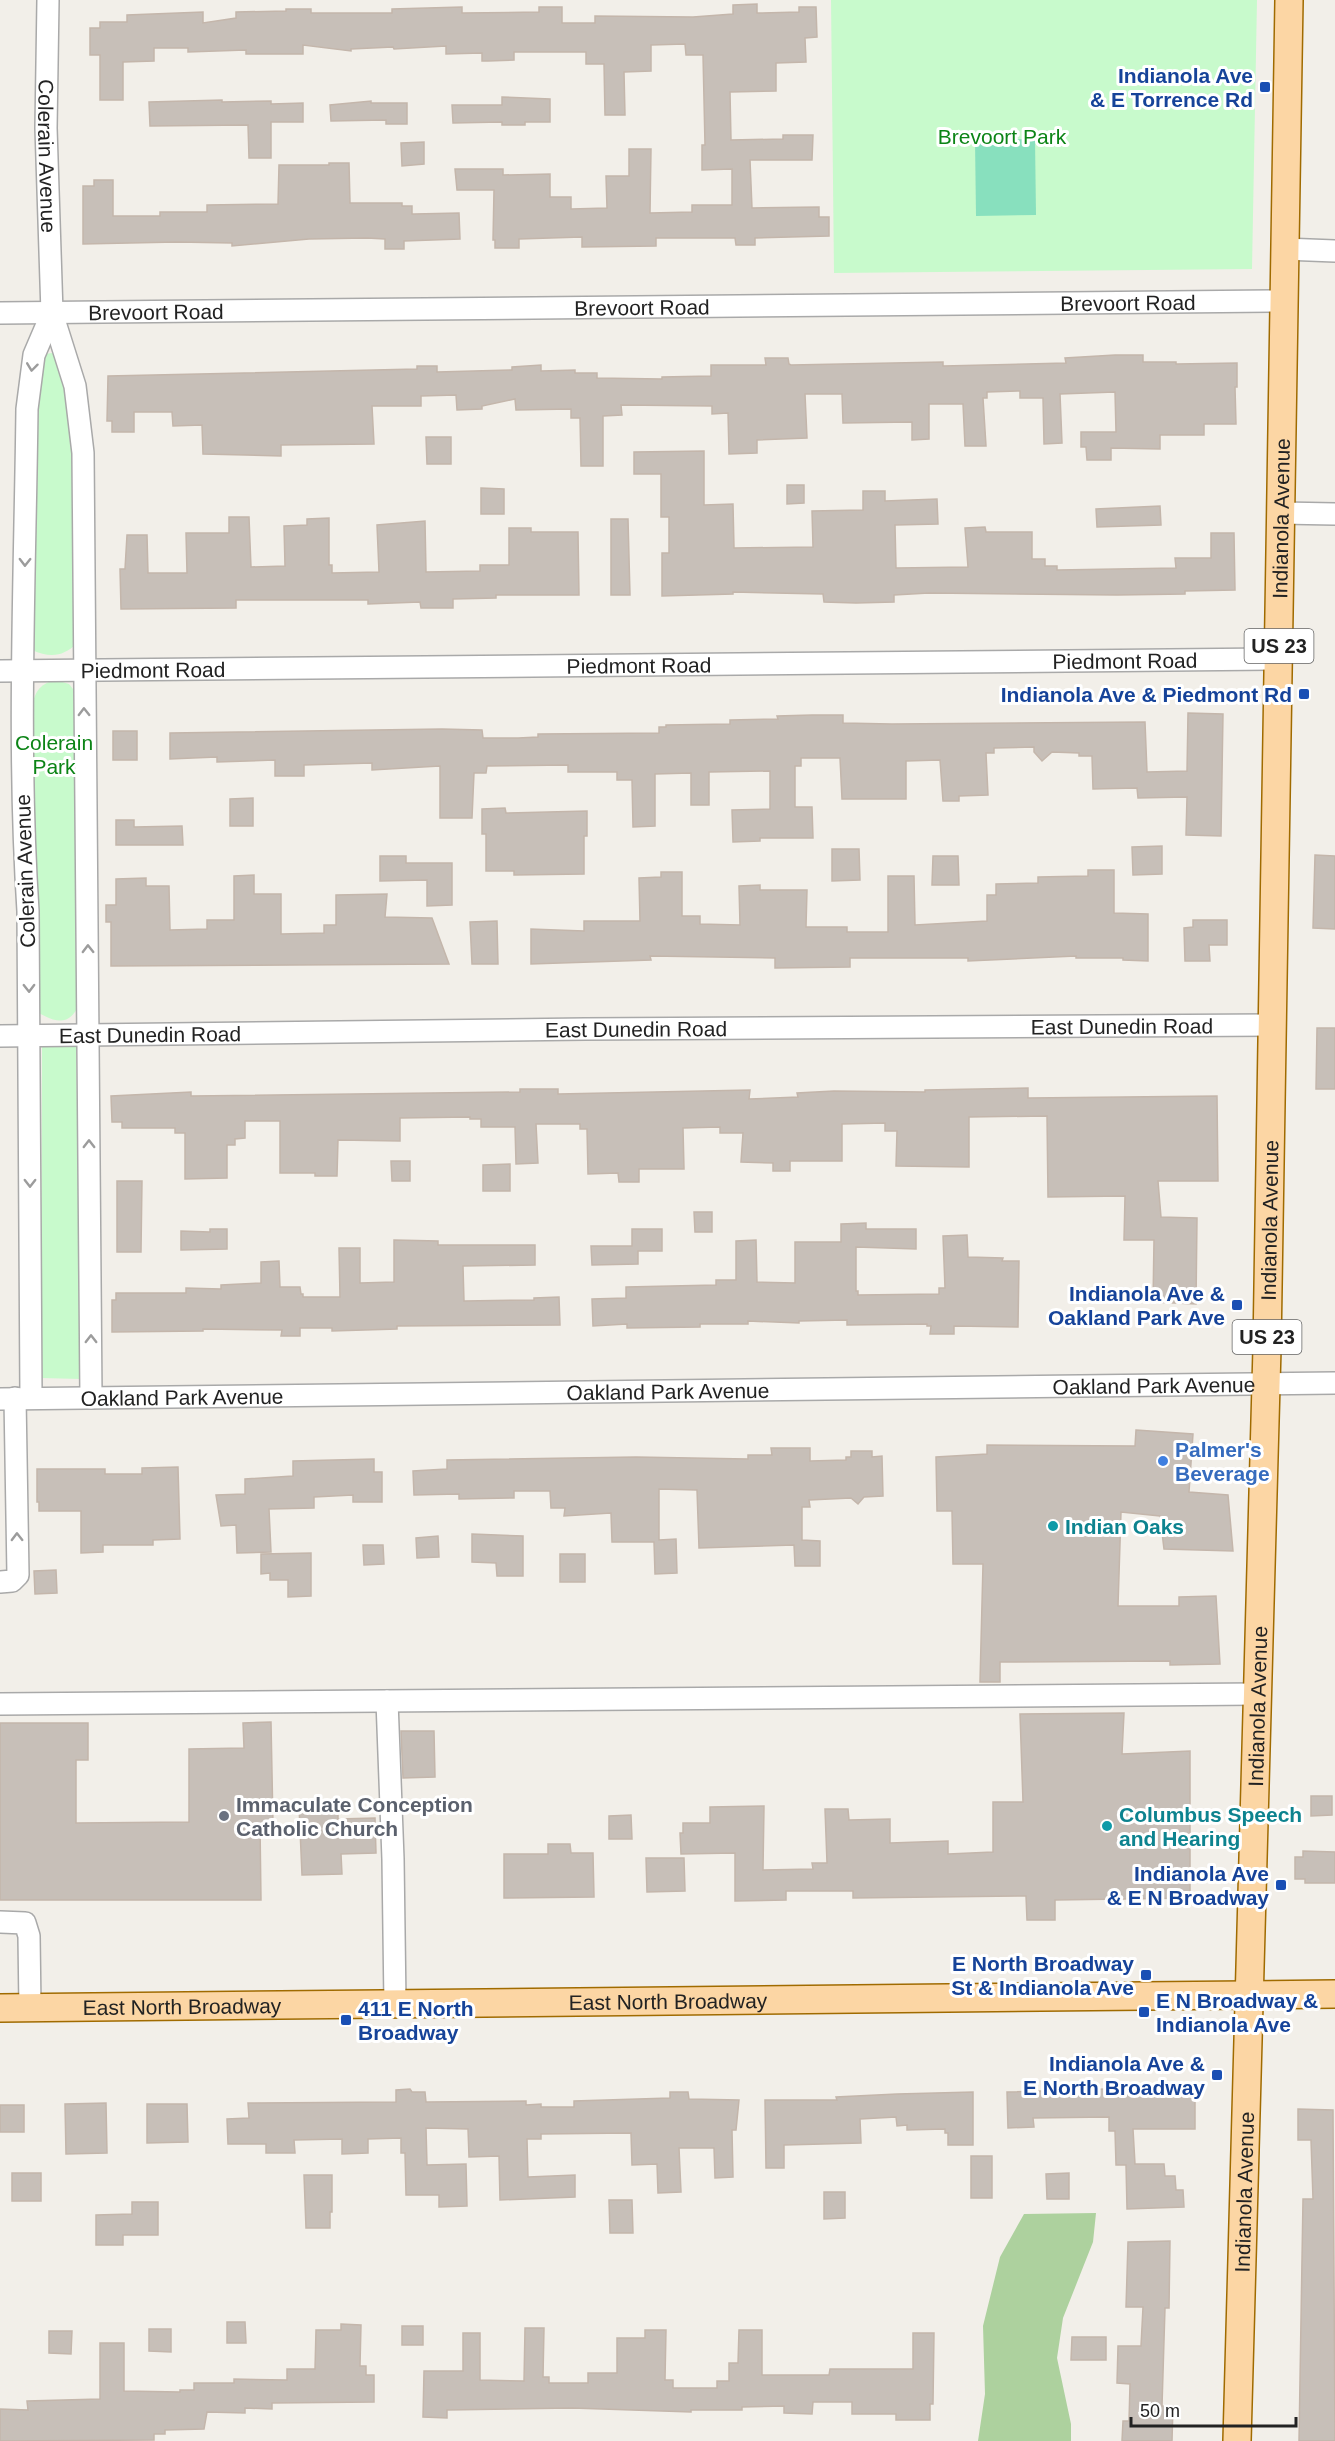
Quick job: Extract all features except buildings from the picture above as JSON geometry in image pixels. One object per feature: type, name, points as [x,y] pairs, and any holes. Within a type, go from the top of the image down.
[{"type":"main road","name":"Indianola Avenue","points":[[1237,2441],[1266,1383],[1289,0]]},
{"type":"main road","name":"East North Broadway","points":[[0,2008],[1335,1994]]},
{"type":"street","name":"Colerain Avenue","points":[[48,0],[46,128],[52,313],[75,386],[82,453],[91,1398]]},
{"type":"street","points":[[1284,249],[1335,251]]},
{"type":"street","name":"Brevoort Road","points":[[0,313],[1283,301]]},
{"type":"street","name":"Colerain Avenue","points":[[0,1582],[12,1581],[18,1575],[15,1398],[29,1036],[28,911],[22,775],[27,409],[34,355],[52,313]]},
{"type":"street","points":[[1281,513],[1335,514]]},
{"type":"street","name":"Piedmont Road","points":[[0,671],[1279,659]]},
{"type":"street","name":"East Dunedin Road","points":[[0,1036],[1272,1025]]},
{"type":"street","name":"Oakland Park Avenue","points":[[15,1398],[1335,1383]]},
{"type":"street","points":[[0,1704],[1258,1694]]},
{"type":"street","points":[[387,1701],[395,2004]]},
{"type":"street","points":[[0,1922],[25,1923],[29,1936],[30,2008]]},
{"type":"green space","name":"Brevoort Park","points":[[831,0],[1257,0],[1252,269],[834,273]]},
{"type":"green space","points":[[1035,139],[1036,215],[976,216],[975,140]]},
{"type":"green space","points":[[45,354],[58,355],[72,407],[77,643],[67,651],[56,655],[32,650],[32,405]]},
{"type":"green space","name":"Colerain Park","points":[[56,680],[69,684],[77,694],[81,1001],[69,1018],[59,1021],[39,1013],[31,709],[38,690],[45,684]]},
{"type":"green space","points":[[76,1044],[81,1379],[41,1378],[42,1046]]},
{"type":"green space","points":[[1096,2213],[1093,2242],[1063,2318],[1057,2358],[1071,2424],[1071,2441],[978,2441],[985,2394],[983,2326],[1000,2257],[1024,2214]]},
{"type":"place","name":"Indianola Ave & E Torrence Rd","points":[[1265,87]]},
{"type":"place","name":"Indianola Ave & Piedmont Rd","points":[[1304,694]]},
{"type":"place","name":"Indianola Ave & Oakland Park Ave","points":[[1237,1305]]},
{"type":"place","name":"Palmer's Beverage","points":[[1163,1461]]},
{"type":"place","name":"Indian Oaks","points":[[1053,1526]]},
{"type":"place","name":"Immaculate Conception Catholic Church","points":[[224,1816]]},
{"type":"place","name":"Columbus Speech and Hearing","points":[[1107,1826]]},
{"type":"place","name":"Indianola Ave & E N Broadway","points":[[1281,1885]]},
{"type":"place","name":"E North Broadway St & Indianola Ave","points":[[1146,1975]]},
{"type":"place","name":"E N Broadway & Indianola Ave","points":[[1144,2012]]},
{"type":"place","name":"411 E North Broadway","points":[[346,2020]]},
{"type":"place","name":"Indianola Ave & E North Broadway","points":[[1217,2075]]}]
